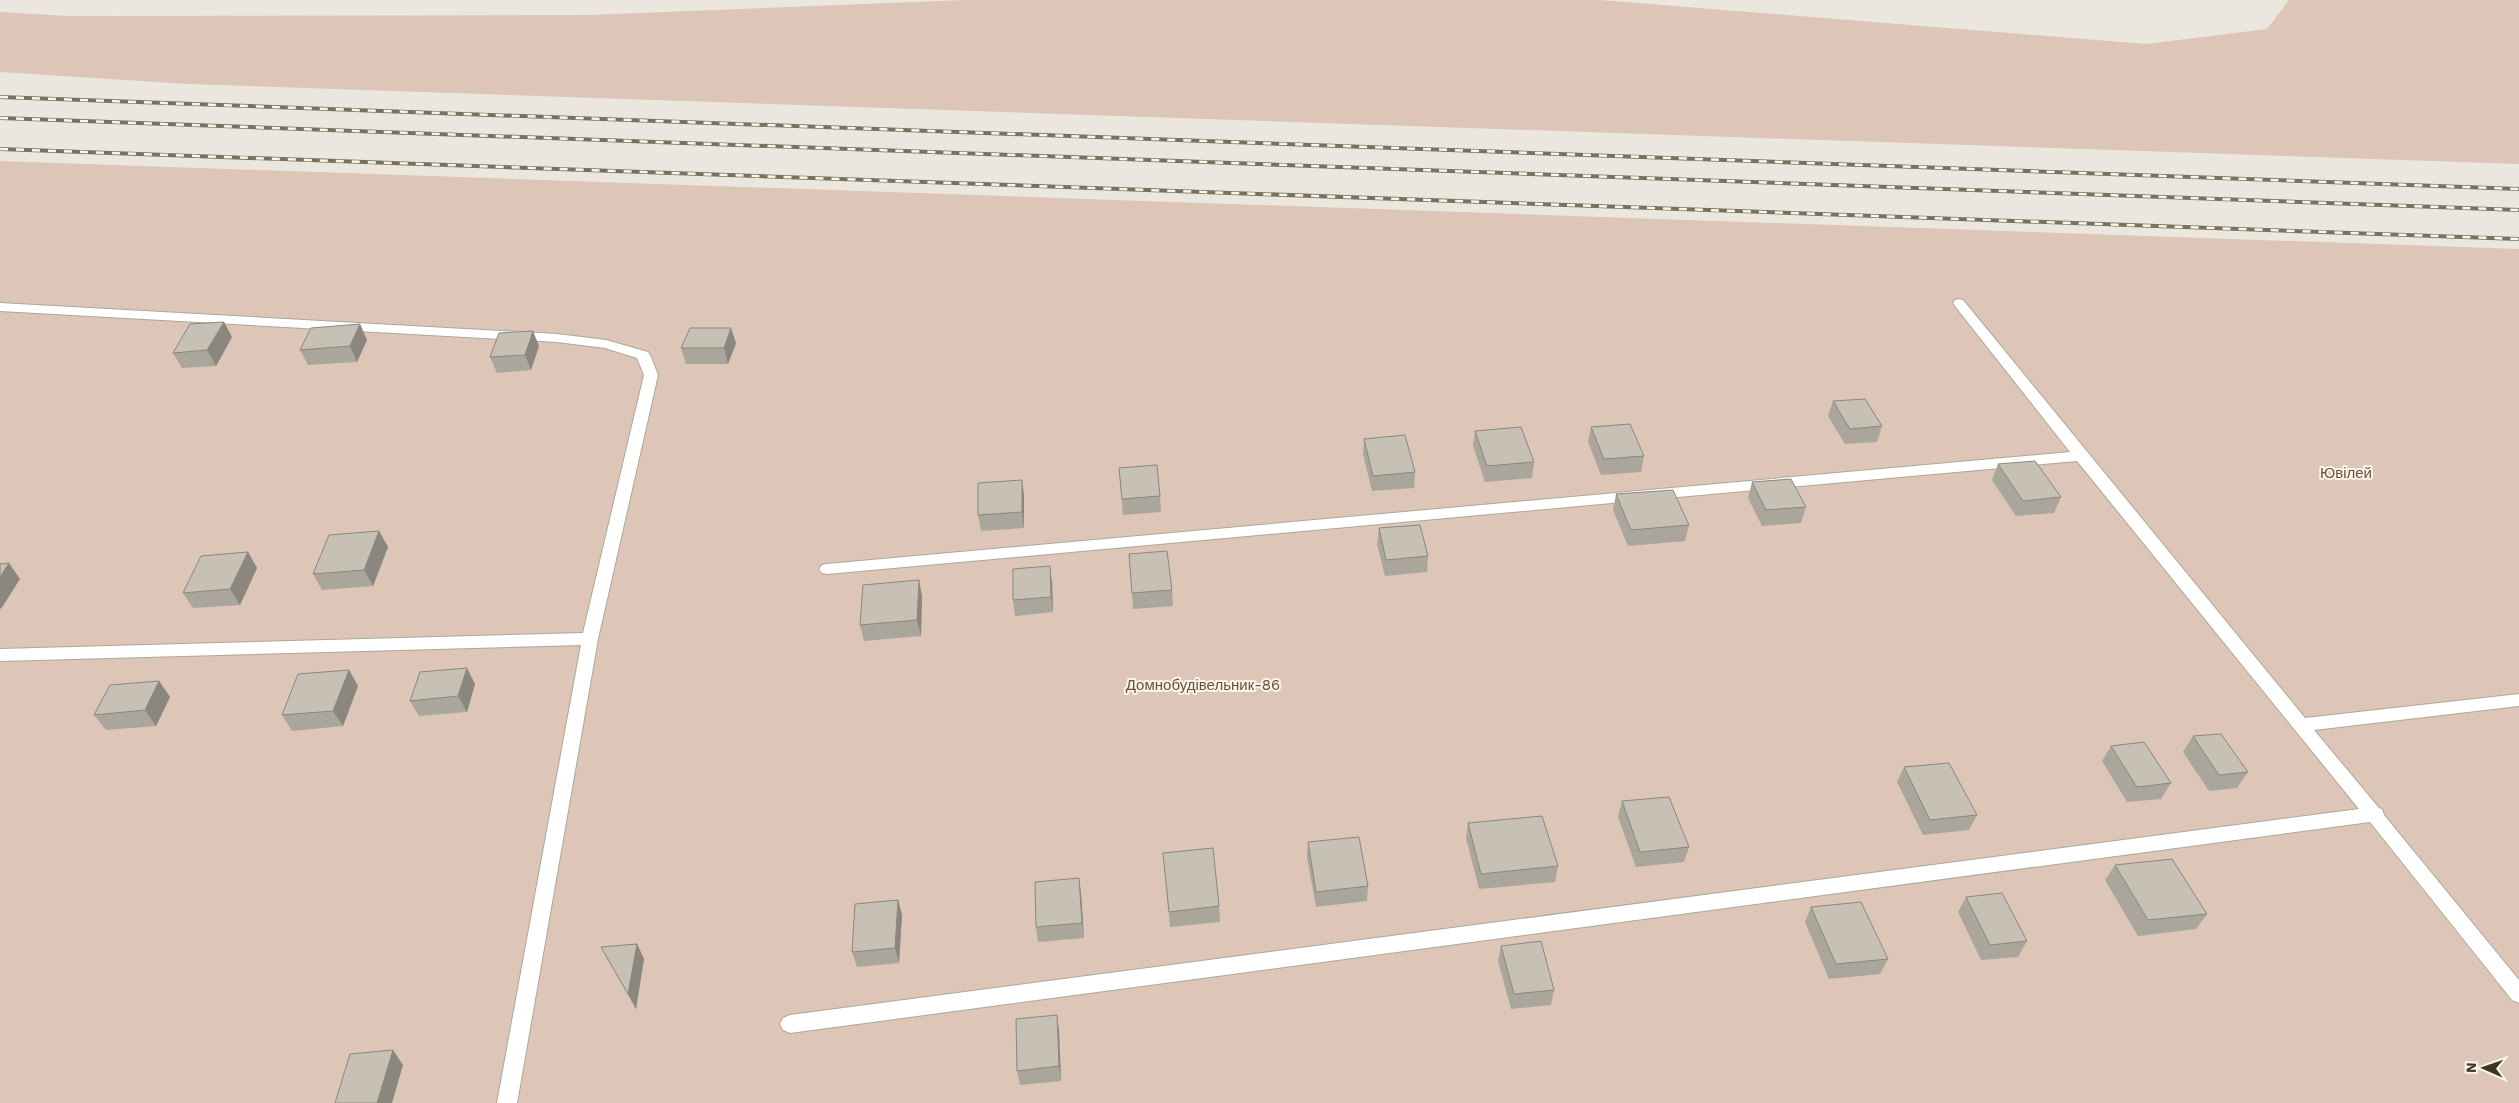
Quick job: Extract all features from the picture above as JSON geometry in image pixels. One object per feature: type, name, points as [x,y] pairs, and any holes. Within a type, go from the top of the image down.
[{"type":"lane","points":[[1959,302],[2079,456],[2376,814],[2519,994]]},
{"type":"lane","points":[[0,307],[558,338],[606,344],[643,355],[651,375],[590,639],[508,1103]]},
{"type":"lane","points":[[827,569],[2079,456]]},
{"type":"lane","points":[[0,655],[590,639]]},
{"type":"lane","points":[[2302,725],[2519,700]]},
{"type":"lane","points":[[790,1024],[2376,814]]},
{"type":"green space","points":[[966,0],[1600,0],[2146,44],[2267,29],[2289,0],[2519,0],[2519,164],[188,84],[0,72],[0,12],[68,16],[589,15]]},
{"type":"green space","points":[[0,161],[2519,249],[2519,1103],[0,1103]]},
{"type":"building","points":[[224,322],[207,350],[173,353],[190,324]]},
{"type":"building","points":[[360,324],[350,346],[300,350],[311,328]]},
{"type":"building","points":[[690,328],[731,328],[724,348],[681,348]]},
{"type":"building","points":[[533,331],[525,355],[490,357],[499,333]]},
{"type":"building","points":[[1865,399],[1882,426],[1850,429],[1833,401]]},
{"type":"building","points":[[1630,424],[1644,456],[1604,459],[1591,427]]},
{"type":"building","points":[[1521,427],[1534,462],[1487,466],[1475,431]]},
{"type":"building","points":[[1405,435],[1415,472],[1373,476],[1364,439]]},
{"type":"building","points":[[2035,461],[2061,497],[2023,501],[1998,464]]},
{"type":"building","points":[[1157,465],[1160,496],[1122,499],[1119,468]]},
{"type":"building","points":[[1791,479],[1806,507],[1766,510],[1752,482]]},
{"type":"building","points":[[1022,480],[1022,512],[978,515],[978,483]]},
{"type":"building","points":[[1673,490],[1689,525],[1631,530],[1616,494]]},
{"type":"building","points":[[1420,525],[1428,556],[1386,560],[1379,528]]},
{"type":"building","points":[[379,531],[364,570],[313,574],[329,535]]},
{"type":"building","points":[[1167,551],[1172,590],[1132,593],[1129,554]]},
{"type":"building","points":[[248,552],[230,589],[183,593],[201,556]]},
{"type":"building","points":[[9,563],[0,577],[0,564]]},
{"type":"building","points":[[1050,566],[1051,597],[1013,600],[1013,569]]},
{"type":"building","points":[[919,580],[917,620],[860,625],[863,585]]},
{"type":"building","points":[[467,668],[458,696],[410,701],[420,672]]},
{"type":"building","points":[[349,670],[333,711],[282,715],[298,674]]},
{"type":"building","points":[[159,681],[145,710],[94,715],[110,685]]},
{"type":"building","points":[[2221,734],[2248,772],[2219,775],[2193,736]]},
{"type":"building","points":[[2144,742],[2171,783],[2137,787],[2111,746]]},
{"type":"building","points":[[1949,763],[1977,815],[1930,820],[1904,767]]},
{"type":"building","points":[[1669,797],[1689,847],[1640,852],[1622,801]]},
{"type":"building","points":[[1542,816],[1558,866],[1481,874],[1468,823]]},
{"type":"building","points":[[1359,837],[1368,886],[1316,892],[1308,842]]},
{"type":"building","points":[[1213,848],[1219,906],[1169,912],[1163,853]]},
{"type":"building","points":[[2172,859],[2207,914],[2148,920],[2115,865]]},
{"type":"building","points":[[1079,878],[1082,923],[1036,927],[1035,882]]},
{"type":"building","points":[[2002,893],[2027,941],[1990,945],[1966,897]]},
{"type":"building","points":[[898,900],[895,948],[852,952],[855,904]]},
{"type":"building","points":[[1861,902],[1888,959],[1836,964],[1811,907]]},
{"type":"building","points":[[1541,941],[1554,990],[1514,994],[1501,946]]},
{"type":"building","points":[[637,944],[628,994],[601,947]]},
{"type":"building","points":[[1057,1015],[1059,1066],[1017,1071],[1016,1019]]},
{"type":"building","points":[[393,1050],[377,1103],[335,1103],[350,1054]]},
{"type":"railway","points":[[0,97],[2519,189]]},
{"type":"railway","points":[[0,118],[2519,210]]},
{"type":"railway","points":[[0,149],[2519,239]]},
{"type":"park label","name":"Ювілей","points":[[2346,473]]},
{"type":"park label","name":"Домнобудівельник-86","points":[[1203,685]]}]
